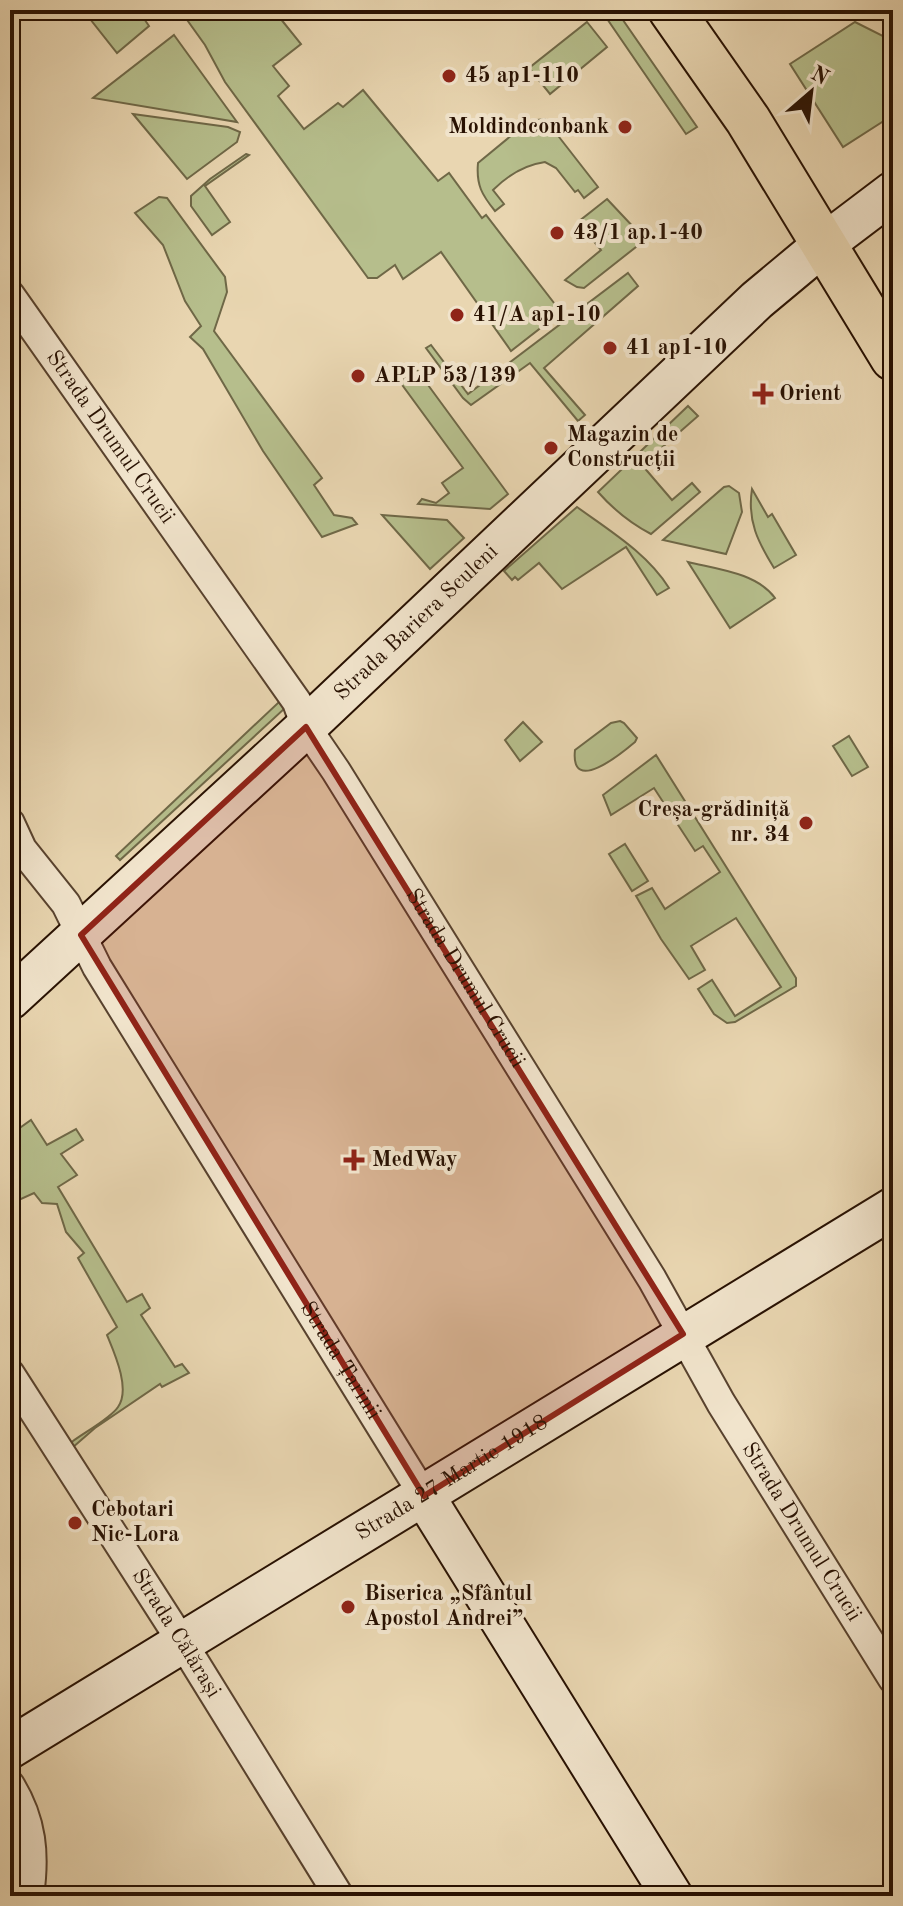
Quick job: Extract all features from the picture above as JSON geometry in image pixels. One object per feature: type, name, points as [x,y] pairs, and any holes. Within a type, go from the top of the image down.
[{"type":"main road","points":[[671,10],[748,120],[893,358]]},
{"type":"main road","name":"Strada Bariera Sculeni","points":[[10,999],[306,727],[757,300],[893,192]]},
{"type":"main road","name":"Strada 27 Martie 1918","points":[[10,1748],[893,1208]]},
{"type":"main road","name":"Strada Țarinii","points":[[424,1496],[672,1896]]},
{"type":"street","name":"Strada Drumul Crucii","points":[[10,295],[297,702],[306,727],[652,1279],[721,1403],[893,1679]]},
{"type":"street","name":"Strada Țarinii","points":[[10,823],[22,849],[66,904],[97,967],[424,1496]]},
{"type":"street","name":"Strada Călărași","points":[[10,1374],[182,1642],[339,1896]]},
{"type":"street","points":[[10,1785],[30,1826],[33,1871],[29,1896]]},
{"type":"highlighted area","points":[[306,727],[683,1334],[424,1496],[81,935]]},
{"type":"green space","points":[[83,10],[138,10],[149,26],[117,53]]},
{"type":"green space","points":[[180,10],[289,10],[280,18],[301,44],[273,66],[289,86],[278,96],[304,129],[338,103],[343,107],[363,90],[438,181],[449,173],[482,218],[486,215],[561,312],[511,351],[441,252],[403,279],[395,265],[377,278],[368,278],[225,82],[205,45]]},
{"type":"green space","points":[[601,10],[616,10],[697,127],[686,134]]},
{"type":"green space","points":[[587,22],[607,47],[550,94],[529,68]]},
{"type":"green space","points":[[855,22],[893,41],[893,115],[843,147],[790,64]]},
{"type":"green space","points":[[174,35],[237,122],[93,98]]},
{"type":"green space","points":[[133,114],[228,127],[240,132],[237,142],[187,179]]},
{"type":"green space","points":[[545,119],[598,187],[584,198],[578,190],[575,192],[556,168],[545,162],[537,163],[517,172],[493,190],[504,204],[495,211],[481,189],[478,163],[529,121]]},
{"type":"green space","points":[[246,154],[249,155],[205,186],[230,222],[212,235],[191,206],[191,196]]},
{"type":"green space","points":[[159,197],[167,198],[225,277],[227,292],[214,331],[322,478],[314,485],[334,515],[352,518],[357,524],[322,537],[263,451],[203,349],[190,337],[201,326],[185,301],[163,245],[135,213]]},
{"type":"green space","points":[[607,199],[639,233],[641,243],[584,288],[577,287],[565,280],[601,250],[578,222]]},
{"type":"green space","points":[[628,273],[638,286],[544,368],[585,415],[578,421],[530,363],[471,405],[426,348],[431,345],[468,394]]},
{"type":"green space","points":[[417,370],[508,494],[490,509],[418,504],[422,499],[436,503],[449,493],[442,483],[463,468],[400,382]]},
{"type":"green space","points":[[688,406],[698,416],[642,465],[672,500],[692,483],[700,492],[651,534],[622,515],[598,492]]},
{"type":"green space","points":[[729,486],[739,493],[742,512],[726,554],[663,540],[724,487]]},
{"type":"green space","points":[[752,489],[768,517],[772,514],[796,555],[774,568],[755,531],[751,511]]},
{"type":"green space","points":[[577,507],[639,553],[669,588],[657,595],[626,547],[562,589],[539,563],[518,580],[515,577],[512,580],[504,571]]},
{"type":"green space","points":[[382,515],[447,520],[464,538],[430,569]]},
{"type":"green space","points":[[688,562],[747,577],[775,598],[730,628]]},
{"type":"green space","points":[[279,702],[283,703],[284,709],[120,860],[116,856]]},
{"type":"green space","points":[[620,721],[637,738],[635,742],[598,767],[580,770],[575,750],[611,723]]},
{"type":"green space","points":[[523,722],[542,742],[520,761],[505,740]]},
{"type":"green space","points":[[849,736],[868,767],[852,776],[833,746]]},
{"type":"green space","points":[[656,755],[796,978],[796,986],[735,1022],[727,1023],[714,1014],[698,989],[712,980],[735,1016],[781,987],[736,918],[691,946],[705,970],[689,979],[636,896],[652,888],[665,909],[720,872],[703,846],[695,851],[654,788],[611,815],[603,795]]},
{"type":"green space","points":[[625,844],[648,881],[632,891],[609,854]]},
{"type":"green space","points":[[31,1120],[47,1145],[76,1129],[83,1140],[61,1154],[77,1175],[58,1187],[127,1302],[142,1294],[150,1308],[141,1315],[175,1367],[182,1364],[189,1373],[162,1387],[160,1384],[95,1428],[72,1448],[70,1445],[73,1441],[110,1416],[122,1399],[120,1371],[107,1335],[117,1327],[78,1258],[84,1253],[66,1232],[57,1204],[42,1203],[34,1193],[10,1204],[10,1140],[16,1136],[14,1132]]},
{"type":"place","name":"45 ap1-110","points":[[449,76]]},
{"type":"place","name":"Moldindconbank","points":[[625,127]]},
{"type":"place","name":"43/1 ap.1-40","points":[[557,233]]},
{"type":"place","name":"41/A ap1-10","points":[[457,315]]},
{"type":"place","name":"41 ap1-10","points":[[610,348]]},
{"type":"place","name":"APLP 53/139","points":[[358,376]]},
{"type":"place","name":"Orient","points":[[763,394]]},
{"type":"place","name":"Magazin de Construcții","points":[[551,448]]},
{"type":"place","name":"Creșa-grădiniță nr. 34","points":[[806,823]]},
{"type":"place","name":"MedWay","points":[[354,1160]]},
{"type":"place","name":"Cebotari Nic-Lora","points":[[75,1523]]},
{"type":"place","name":"Biserica „Sfântul Apostol Andrei”","points":[[348,1607]]}]
